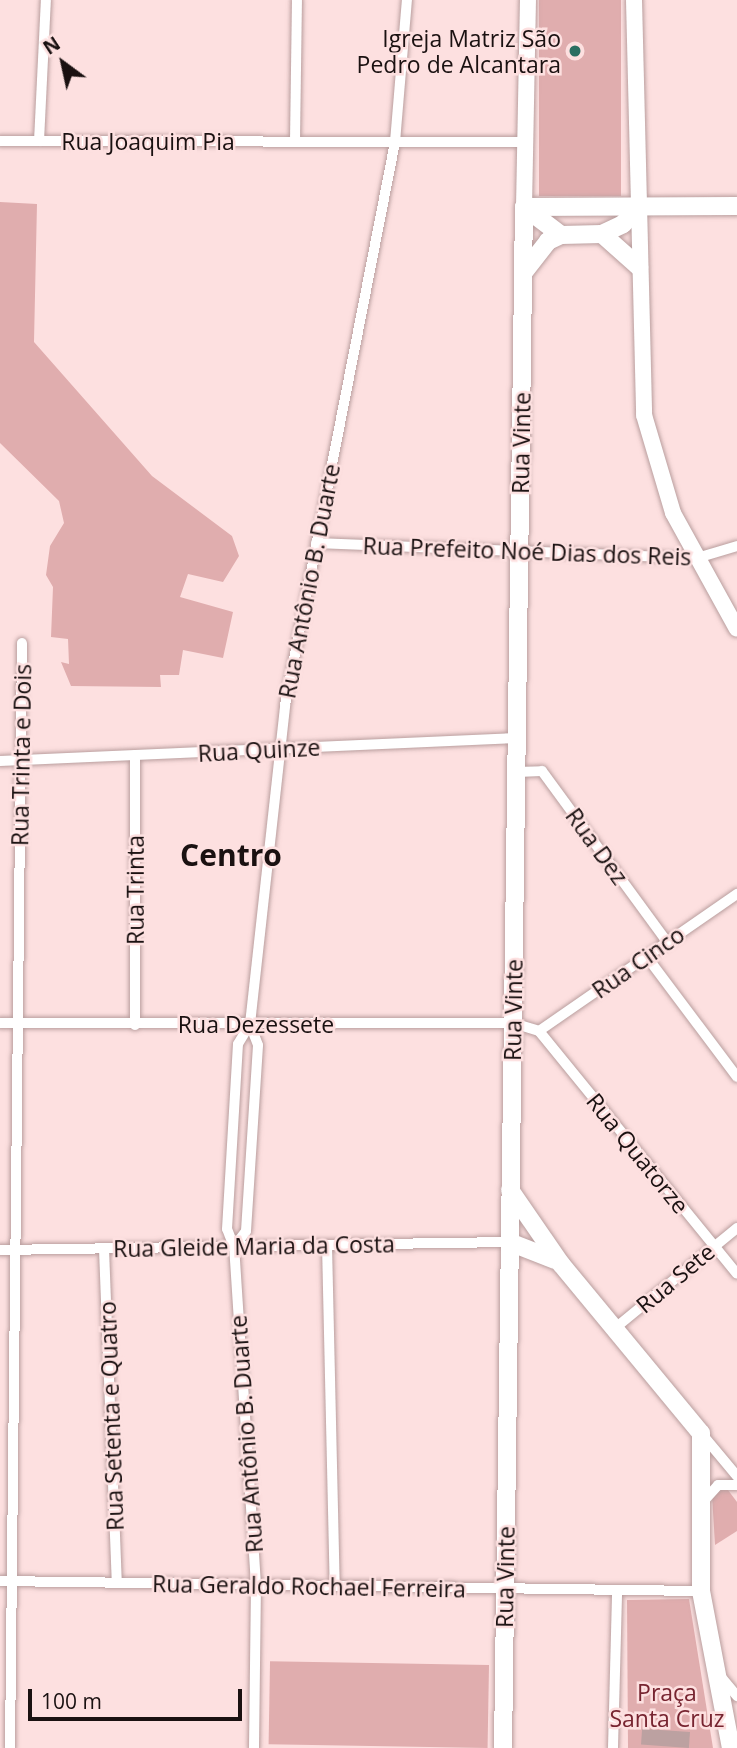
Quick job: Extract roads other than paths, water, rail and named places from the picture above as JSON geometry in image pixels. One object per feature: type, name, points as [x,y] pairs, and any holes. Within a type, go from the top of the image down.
[{"type":"main road","points":[[524,207],[737,206]]},
{"type":"main road","points":[[524,207],[561,235]]},
{"type":"main road","name":"Rua Vinte","points":[[503,1748],[524,207]]},
{"type":"main road","points":[[580,208],[581,234]]},
{"type":"main road","points":[[524,272],[538,249],[561,235],[602,234],[623,224],[638,208]]},
{"type":"main road","points":[[602,234],[639,267]]},
{"type":"main road","points":[[510,1190],[561,1264],[701,1433],[701,1591],[712,1667],[731,1748]]},
{"type":"main road","points":[[509,1242],[561,1264]]},
{"type":"street","points":[[39,141],[46,0]]},
{"type":"street","points":[[295,141],[297,0]]},
{"type":"street","name":"Rua Antônio B. Duarte","points":[[254,1748],[256,1585],[234,1247],[227,1229],[239,1044],[250,1024],[278,749],[395,142],[407,0]]},
{"type":"street","points":[[524,207],[528,0]]},
{"type":"street","points":[[634,0],[645,415],[660,477],[697,558],[737,629]]},
{"type":"street","name":"Rua Joaquim Pia","points":[[0,141],[526,142]]},
{"type":"street","name":"Rua Prefeito Noé Dias dos Reis","points":[[316,543],[697,558],[737,546]]},
{"type":"street","name":"Rua Trinta e Dois","points":[[10,1748],[6,1581],[15,1250],[22,643]]},
{"type":"street","name":"Rua Quinze","points":[[0,761],[517,738]]},
{"type":"street","name":"Rua Trinta","points":[[135,755],[135,1024]]},
{"type":"street","name":"Rua Dez","points":[[517,772],[542,771],[667,942]]},
{"type":"street","name":"Rua Cinco","points":[[539,1031],[737,894]]},
{"type":"street","points":[[647,957],[737,1077]]},
{"type":"street","name":"Rua Dezessete","points":[[0,1023],[513,1023],[539,1031]]},
{"type":"street","name":"Rua Antônio B. Duarte","points":[[234,1247],[246,1231],[257,1045],[250,1024]]},
{"type":"street","name":"Rua Quatorze","points":[[539,1031],[737,1274]]},
{"type":"street","name":"Rua Sete","points":[[614,1329],[737,1228]]},
{"type":"street","name":"Rua Gleide Maria da Costa","points":[[0,1250],[509,1242]]},
{"type":"street","points":[[327,1245],[335,1586]]},
{"type":"street","name":"Rua Setenta e Quatro","points":[[104,1249],[117,1583]]},
{"type":"street","points":[[701,1433],[737,1476]]},
{"type":"street","points":[[702,1503],[718,1485],[737,1485]]},
{"type":"street","name":"Rua Geraldo Rochael Ferreira","points":[[6,1581],[701,1591]]},
{"type":"street","points":[[613,1748],[617,1590]]},
{"type":"street","points":[[712,1667],[737,1696]]},
{"type":"place","name":"Igreja Matriz São Pedro de Alcantara","points":[[575,51]]},
{"type":"district","name":"Centro","points":[[231,855]]},
{"type":"park label","name":"Praça Santa Cruz","points":[[667,1705]]}]
